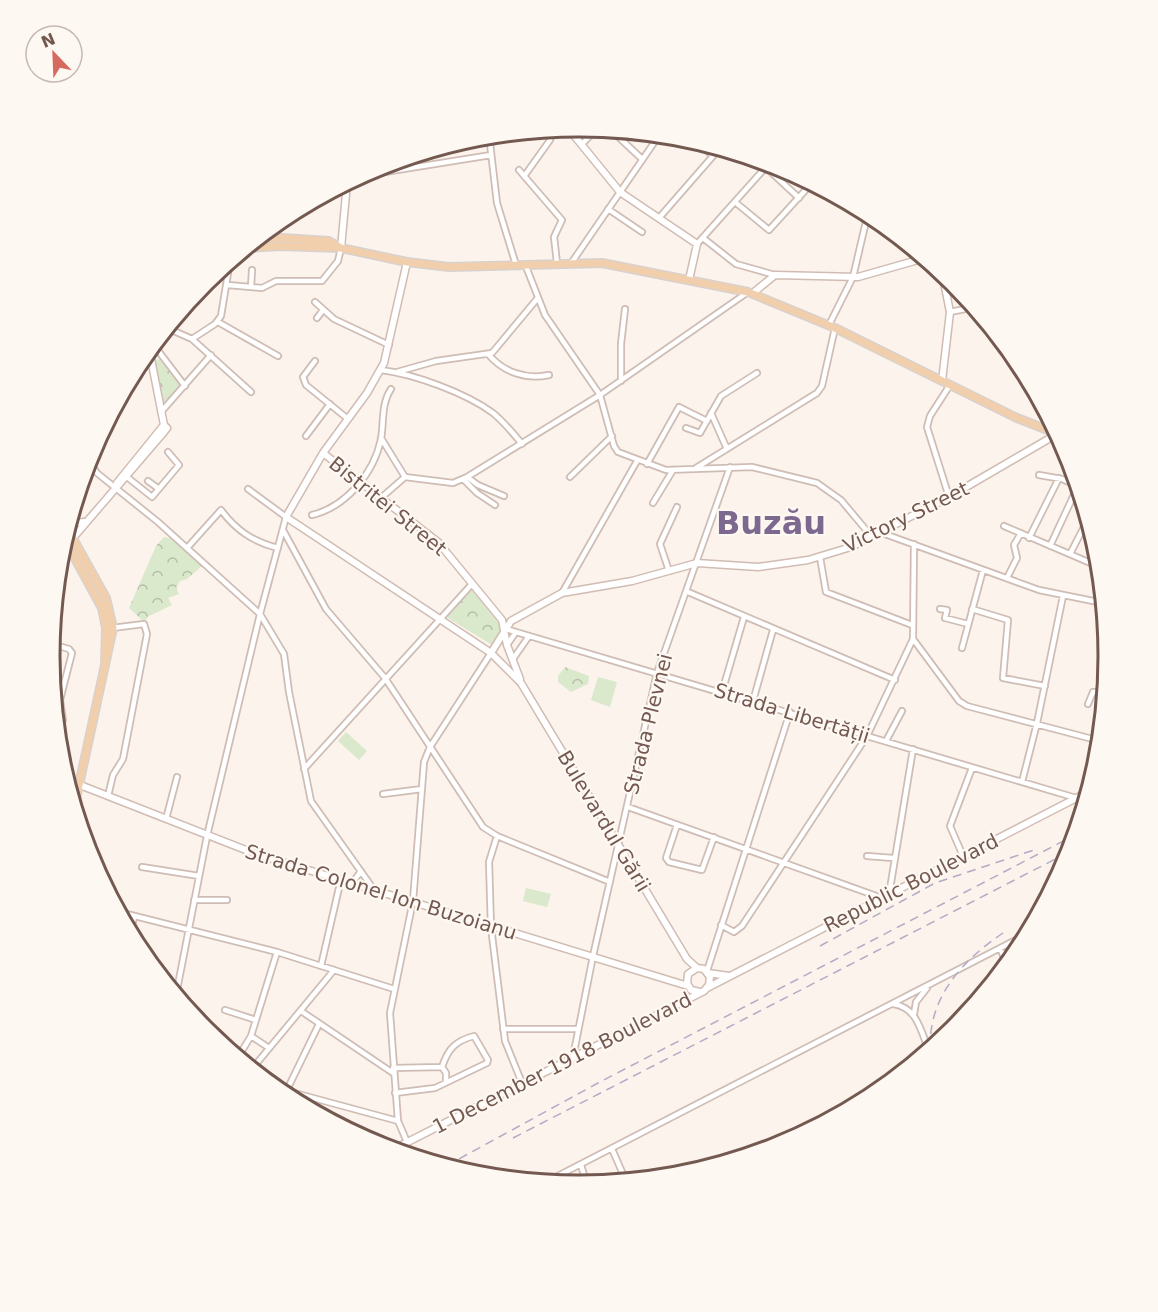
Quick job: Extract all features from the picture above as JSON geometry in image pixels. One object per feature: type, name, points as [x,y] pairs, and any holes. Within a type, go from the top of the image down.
[{"type":"main road","points":[[270,239],[329,241],[341,248]]},
{"type":"main road","points":[[259,247],[341,248],[407,262],[458,268],[572,262],[614,264],[751,293],[832,327],[1017,418],[1045,429]]},
{"type":"main road","points":[[72,546],[106,598],[112,624],[105,668],[78,791]]},
{"type":"main road","points":[[72,548],[103,612],[112,624]]},
{"type":"street","points":[[576,137],[620,192],[697,244]]},
{"type":"street","points":[[582,144],[589,137]]},
{"type":"street","points":[[620,139],[642,159]]},
{"type":"street","points":[[525,175],[550,140]]},
{"type":"street","points":[[572,262],[654,142]]},
{"type":"street","points":[[490,145],[497,203],[516,265]]},
{"type":"street","points":[[400,170],[491,155]]},
{"type":"street","points":[[659,218],[713,156]]},
{"type":"street","points":[[519,170],[562,219],[554,237],[557,263]]},
{"type":"street","points":[[689,280],[697,244],[762,171]]},
{"type":"street","points":[[776,176],[799,198]]},
{"type":"street","points":[[735,202],[769,230],[806,190]]},
{"type":"street","points":[[228,285],[262,288],[276,281],[324,281],[338,261],[346,193]]},
{"type":"street","points":[[608,209],[642,232]]},
{"type":"street","points":[[696,468],[817,393],[822,386],[832,327],[853,277],[866,223]]},
{"type":"street","points":[[703,238],[736,264],[775,275],[853,277],[915,261]]},
{"type":"street","points":[[178,985],[193,898],[207,836],[260,614],[286,517],[323,453],[381,370],[389,345],[407,262]]},
{"type":"street","points":[[525,264],[545,315],[600,395],[615,450],[637,461],[673,470],[752,467],[817,483],[841,500],[873,538]]},
{"type":"street","points":[[251,287],[252,270]]},
{"type":"street","points":[[192,339],[218,322],[229,273]]},
{"type":"street","points":[[275,273],[276,281]]},
{"type":"street","points":[[382,497],[405,477],[444,482],[465,478],[600,395],[775,275]]},
{"type":"street","points":[[942,381],[950,312],[945,288]]},
{"type":"street","points":[[397,372],[436,361],[488,354],[537,299]]},
{"type":"street","points":[[315,302],[334,319],[389,345]]},
{"type":"street","points":[[621,381],[621,344],[625,309]]},
{"type":"street","points":[[950,312],[964,309]]},
{"type":"street","points":[[317,318],[323,310]]},
{"type":"street","points":[[218,322],[278,356]]},
{"type":"street","points":[[174,331],[192,339],[251,392]]},
{"type":"street","points":[[159,351],[186,386]]},
{"type":"street","points":[[488,354],[498,365],[522,375],[534,377],[549,375]]},
{"type":"street","points":[[161,412],[211,355]]},
{"type":"street","points":[[315,361],[303,376],[306,385],[348,419]]},
{"type":"street","points":[[151,362],[166,427]]},
{"type":"street","points":[[381,370],[397,372],[483,407],[503,422],[522,444]]},
{"type":"street","points":[[686,428],[699,434],[722,395],[757,373]]},
{"type":"street","points":[[949,497],[927,427],[930,416],[950,385]]},
{"type":"street","points":[[312,515],[340,504],[361,480],[381,438],[385,401],[391,389]]},
{"type":"street","points":[[306,436],[330,404]]},
{"type":"street","points":[[647,464],[679,407],[707,421]]},
{"type":"street","points":[[711,413],[727,449]]},
{"type":"street","points":[[76,532],[128,477],[166,427]]},
{"type":"street","points":[[116,488],[117,483],[166,427]]},
{"type":"street","points":[[570,477],[612,436]]},
{"type":"street","points":[[381,438],[405,477]]},
{"type":"street","name":"Victory Street","points":[[491,653],[516,617],[562,594],[623,584],[697,563],[758,567],[820,557],[873,538],[1050,439]]},
{"type":"street","points":[[128,477],[152,497],[179,465],[168,452]]},
{"type":"street","name":"Bistritei Street","points":[[323,453],[361,480],[438,542],[502,620],[506,629]]},
{"type":"street","points":[[562,594],[637,461]]},
{"type":"street","name":"Strada Plevnei","points":[[573,1057],[593,956],[657,673],[688,592],[730,467]]},
{"type":"street","points":[[95,470],[260,614],[284,654],[312,803],[372,887]]},
{"type":"street","points":[[653,503],[673,470]]},
{"type":"street","points":[[1039,475],[1067,481]]},
{"type":"street","points":[[465,478],[504,496]]},
{"type":"street","points":[[465,478],[477,493],[495,505]]},
{"type":"street","points":[[1029,537],[1059,478]]},
{"type":"street","points":[[148,481],[159,489]]},
{"type":"street","points":[[248,489],[286,517],[491,653],[521,683]]},
{"type":"street","points":[[1050,546],[1073,498]]},
{"type":"street","points":[[669,571],[660,544],[677,507]]},
{"type":"street","points":[[186,548],[221,510],[240,531],[251,538],[278,548]]},
{"type":"street","points":[[78,524],[85,522]]},
{"type":"street","points":[[1004,526],[1089,562]]},
{"type":"street","points":[[283,529],[326,609],[385,678],[480,823],[497,836],[610,882]]},
{"type":"street","points":[[1070,554],[1082,531]]},
{"type":"street","points":[[882,533],[1007,578],[1063,596],[1095,602]]},
{"type":"street","points":[[1007,578],[1017,558],[1014,546],[1021,534]]},
{"type":"street","points":[[721,925],[733,931],[738,930],[867,736],[913,639],[914,544]]},
{"type":"street","points":[[70,556],[76,558]]},
{"type":"street","points":[[820,557],[826,592],[912,625]]},
{"type":"street","points":[[962,648],[983,570]]},
{"type":"street","points":[[304,769],[472,584]]},
{"type":"street","points":[[688,592],[895,680]]},
{"type":"street","points":[[1022,782],[1037,723],[1063,596]]},
{"type":"street","points":[[940,609],[947,610],[945,618],[968,624]]},
{"type":"street","points":[[972,609],[1006,618],[1010,624],[1003,678],[1045,686]]},
{"type":"street","points":[[722,693],[744,617]]},
{"type":"street","points":[[108,796],[113,775],[123,759],[147,638],[144,624],[124,627],[112,624]]},
{"type":"street","points":[[506,629],[507,645],[521,683]]},
{"type":"street","name":"Strada Libertății","points":[[506,629],[1077,798]]},
{"type":"street","points":[[753,701],[773,630]]},
{"type":"street","points":[[507,645],[516,632]]},
{"type":"street","points":[[513,658],[529,636]]},
{"type":"street","points":[[913,639],[965,705],[1091,739]]},
{"type":"street","points":[[60,647],[69,649],[72,653],[61,695]]},
{"type":"street","points":[[407,1142],[398,1121],[389,1021],[413,901],[424,762],[430,747],[491,653]]},
{"type":"street","name":"Bulevardul Gării","points":[[521,683],[687,959],[697,968]]},
{"type":"street","points":[[1088,704],[1093,692],[1097,692]]},
{"type":"street","points":[[886,741],[902,711]]},
{"type":"street","points":[[704,990],[710,981],[708,972],[721,925],[790,712]]},
{"type":"street","points":[[628,807],[886,897],[913,750]]},
{"type":"street","points":[[963,856],[950,826],[972,768]]},
{"type":"street","points":[[166,819],[177,777]]},
{"type":"street","points":[[76,783],[80,784]]},
{"type":"street","name":"Strada Colonel Ion Buzoianu","points":[[80,784],[207,836],[688,987]]},
{"type":"street","points":[[383,794],[422,789]]},
{"type":"street","name":"Republic Boulevard","points":[[729,976],[1077,798]]},
{"type":"street","points":[[677,825],[666,858],[669,862],[701,871],[714,837]]},
{"type":"street","points":[[497,836],[489,862],[491,927],[503,1029],[507,1049],[522,1083]]},
{"type":"street","points":[[867,856],[894,858]]},
{"type":"street","points":[[142,867],[199,876]]},
{"type":"street","points":[[353,882],[361,871]]},
{"type":"street","points":[[321,966],[341,879]]},
{"type":"street","points":[[193,898],[227,900]]},
{"type":"street","points":[[130,915],[277,952],[394,989]]},
{"type":"street","points":[[133,920],[134,916]]},
{"type":"street","points":[[561,1174],[1012,942]]},
{"type":"street","points":[[1000,948],[1003,955]]},
{"type":"street","points":[[243,1049],[251,1036],[277,952]]},
{"type":"street","name":"Bulevardul Gării","points":[[687,959],[690,972]]},
{"type":"street","points":[[680,1003],[688,987],[687,977],[697,968],[729,976]]},
{"type":"street","points":[[257,1063],[334,970]]},
{"type":"street","points":[[688,987],[704,990],[729,976]]},
{"type":"street","points":[[925,1042],[914,1014],[917,999],[932,984]]},
{"type":"street","name":"1 December 1918 Boulevard","points":[[404,1144],[704,990]]},
{"type":"street","points":[[891,1004],[905,1008],[914,1014]]},
{"type":"street","points":[[225,1010],[256,1020]]},
{"type":"street","points":[[301,1011],[393,1071],[442,1067]]},
{"type":"street","points":[[287,1085],[319,1024]]},
{"type":"street","points":[[503,1029],[578,1029]]},
{"type":"street","points":[[251,1036],[269,1048]]},
{"type":"street","points":[[394,1093],[435,1088],[446,1081],[453,1082],[488,1060],[472,1036],[449,1048],[442,1067]]},
{"type":"street","points":[[442,1067],[446,1073],[446,1081]]},
{"type":"street","points":[[310,1100],[398,1121]]},
{"type":"street","points":[[612,1149],[623,1173]]},
{"type":"street","points":[[581,1165],[584,1175]]},
{"type":"green space","points":[[159,359],[182,388],[164,406],[154,361]]},
{"type":"green space","points":[[164,537],[173,539],[202,566],[187,579],[180,581],[176,588],[179,594],[168,598],[172,605],[149,616],[144,622],[129,608],[156,546]]},
{"type":"green space","points":[[472,590],[500,625],[501,629],[492,645],[448,618],[448,615]]},
{"type":"green space","points":[[565,667],[589,676],[588,684],[571,692],[558,682],[558,676]]},
{"type":"green space","points":[[598,677],[617,682],[610,707],[591,700]]},
{"type":"green space","points":[[346,732],[367,751],[359,760],[338,741]]},
{"type":"green space","points":[[526,888],[551,894],[547,907],[523,901]]},
{"type":"railway","points":[[457,1160],[598,1083],[1063,841]]},
{"type":"railway","points":[[820,946],[935,883],[1034,850]]},
{"type":"railway","points":[[513,1138],[1056,858]]},
{"type":"railway","points":[[931,1037],[935,1012],[951,982],[974,955],[1003,933]]},
{"type":"district","name":"Buzău","points":[[771,523]]}]
